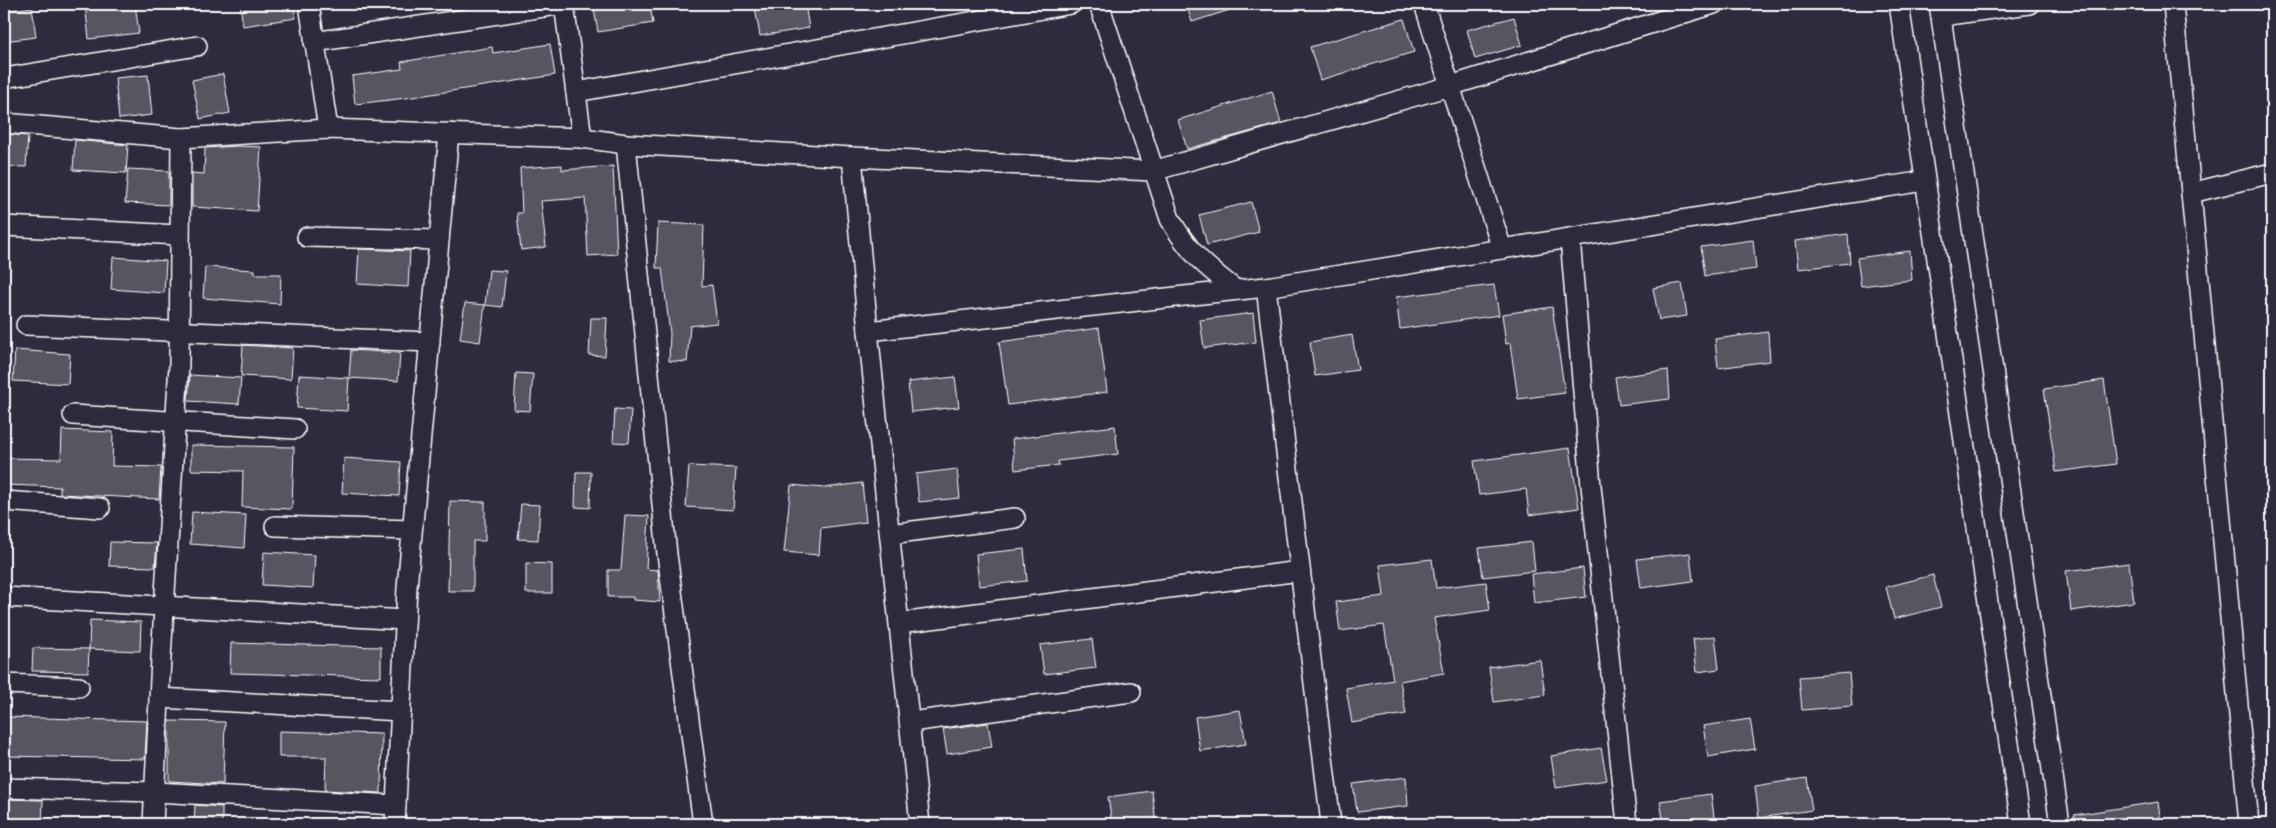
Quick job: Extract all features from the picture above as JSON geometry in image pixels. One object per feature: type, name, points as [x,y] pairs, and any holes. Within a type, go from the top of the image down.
[{"type":"street","points":[[309,4],[328,129]]},
{"type":"street","points":[[314,42],[564,4],[582,138]]},
{"type":"street","points":[[576,92],[1071,4]]},
{"type":"street","points":[[1099,4],[1170,219],[1188,249],[1202,263],[1236,290]]},
{"type":"street","points":[[4,123],[181,138],[328,129],[582,138],[626,144],[1153,171],[1450,86],[1714,4]]},
{"type":"street","points":[[1899,4],[2021,824]]},
{"type":"street","points":[[2029,4],[1940,10],[2060,824]]},
{"type":"street","points":[[2174,4],[2249,824]]},
{"type":"street","points":[[1427,5],[1450,86],[1502,249]]},
{"type":"street","points":[[4,78],[197,46]]},
{"type":"street","points":[[395,824],[405,620],[448,133]]},
{"type":"street","points":[[153,824],[175,420],[181,138]]},
{"type":"street","points":[[626,144],[667,554],[703,824]]},
{"type":"street","points":[[852,157],[868,331],[920,824]]},
{"type":"street","points":[[2191,193],[2272,173]]},
{"type":"street","points":[[868,331],[1266,287],[1924,181]]},
{"type":"street","points":[[4,226],[179,235]]},
{"type":"street","points":[[307,237],[439,240]]},
{"type":"street","points":[[1570,238],[1591,486],[1627,824]]},
{"type":"street","points":[[1266,287],[1331,824]]},
{"type":"street","points":[[26,325],[430,342]]},
{"type":"street","points":[[73,415],[295,429]]},
{"type":"street","points":[[4,501],[100,508]]},
{"type":"street","points":[[890,534],[1015,518]]},
{"type":"street","points":[[275,526],[412,530]]},
{"type":"street","points":[[900,623],[1300,571]]},
{"type":"street","points":[[4,597],[405,620]]},
{"type":"street","points":[[4,684],[79,687]]},
{"type":"street","points":[[910,722],[1131,692]]},
{"type":"street","points":[[159,698],[401,711]]},
{"type":"street","points":[[4,788],[155,792],[396,805]]},
{"type":"building","points":[[85,4],[135,4],[139,33],[89,39]]},
{"type":"building","points":[[240,4],[293,4],[296,18],[243,26]]},
{"type":"building","points":[[593,4],[650,4],[653,23],[598,32]]},
{"type":"building","points":[[774,4],[805,4],[809,28],[760,36],[755,7]]},
{"type":"building","points":[[1186,4],[1239,4],[1239,7],[1192,22]]},
{"type":"building","points":[[32,7],[36,37],[4,41],[4,11]]},
{"type":"building","points":[[1514,17],[1522,45],[1475,59],[1467,30]]},
{"type":"building","points":[[1404,19],[1414,52],[1320,80],[1310,47]]},
{"type":"building","points":[[550,44],[555,75],[355,104],[352,76],[402,69],[401,62],[492,47],[493,53]]},
{"type":"building","points":[[223,74],[230,113],[200,119],[192,80]]},
{"type":"building","points":[[148,75],[152,115],[119,119],[115,78]]},
{"type":"building","points":[[1272,91],[1281,123],[1187,149],[1178,120]]},
{"type":"building","points":[[4,134],[28,136],[26,167],[4,166]]},
{"type":"building","points":[[75,140],[128,145],[126,173],[73,170]]},
{"type":"building","points":[[261,147],[257,211],[192,207],[192,173],[204,174],[205,148]]},
{"type":"building","points":[[562,165],[562,170],[613,166],[617,254],[588,256],[585,198],[541,201],[546,247],[521,250],[517,213],[522,213],[520,168]]},
{"type":"building","points":[[128,169],[169,171],[169,205],[125,203]]},
{"type":"building","points":[[1251,202],[1259,232],[1207,245],[1199,215]]},
{"type":"building","points":[[658,223],[704,225],[702,286],[712,285],[717,323],[690,326],[687,362],[669,361],[670,333],[662,268],[656,268]]},
{"type":"building","points":[[1848,234],[1850,263],[1798,269],[1795,241]]},
{"type":"building","points":[[1753,240],[1756,269],[1705,276],[1701,247]]},
{"type":"building","points":[[359,249],[410,251],[408,287],[357,284]]},
{"type":"building","points":[[1910,251],[1912,280],[1861,286],[1857,258]]},
{"type":"building","points":[[113,257],[166,261],[164,293],[111,289]]},
{"type":"building","points":[[205,267],[255,270],[255,274],[281,274],[280,304],[203,298]]},
{"type":"building","points":[[489,270],[506,271],[502,307],[485,305]]},
{"type":"building","points":[[1682,283],[1687,316],[1659,320],[1653,288]]},
{"type":"building","points":[[1494,285],[1499,315],[1400,329],[1396,297]]},
{"type":"building","points":[[465,303],[485,305],[480,342],[460,339]]},
{"type":"building","points":[[1552,307],[1565,393],[1518,399],[1510,343],[1506,344],[1502,314]]},
{"type":"building","points":[[1253,313],[1256,342],[1204,348],[1200,320]]},
{"type":"building","points":[[591,318],[607,318],[605,356],[589,355]]},
{"type":"building","points":[[1099,328],[1107,392],[1008,405],[999,342]]},
{"type":"building","points":[[1768,332],[1770,361],[1718,368],[1715,339]]},
{"type":"building","points":[[1352,335],[1358,370],[1315,376],[1310,342]]},
{"type":"building","points":[[243,345],[293,348],[291,379],[241,376]]},
{"type":"building","points":[[15,350],[70,354],[68,384],[13,381]]},
{"type":"building","points":[[351,350],[400,353],[398,381],[349,378]]},
{"type":"building","points":[[1668,370],[1670,399],[1619,405],[1615,377]]},
{"type":"building","points":[[516,373],[533,374],[530,411],[514,410]]},
{"type":"building","points":[[190,375],[241,378],[239,404],[188,401]]},
{"type":"building","points":[[299,375],[349,378],[347,411],[297,408]]},
{"type":"building","points":[[955,377],[959,407],[911,412],[908,382]]},
{"type":"building","points":[[2104,380],[2116,464],[2056,472],[2044,389]]},
{"type":"building","points":[[615,409],[631,410],[629,443],[613,442]]},
{"type":"building","points":[[1115,426],[1118,454],[1058,461],[1059,465],[1015,470],[1012,439]]},
{"type":"building","points":[[62,430],[113,432],[112,466],[161,467],[159,499],[60,494],[60,487],[4,485],[4,458],[61,459]]},
{"type":"building","points":[[191,445],[294,447],[292,509],[242,507],[243,471],[191,470]]},
{"type":"building","points":[[1570,448],[1579,508],[1529,515],[1526,489],[1479,495],[1474,461]]},
{"type":"building","points":[[344,458],[401,462],[399,496],[342,493]]},
{"type":"building","points":[[689,466],[736,468],[733,510],[686,507]]},
{"type":"building","points":[[957,469],[960,498],[919,502],[916,474]]},
{"type":"building","points":[[576,472],[591,472],[590,508],[575,507]]},
{"type":"building","points":[[862,483],[866,522],[821,528],[819,555],[784,552],[791,485],[824,488]]},
{"type":"building","points":[[450,501],[485,502],[485,541],[473,541],[473,591],[448,591]]},
{"type":"building","points":[[521,504],[540,505],[538,540],[518,539]]},
{"type":"building","points":[[192,512],[246,515],[244,548],[190,544]]},
{"type":"building","points":[[625,515],[649,516],[646,569],[658,570],[660,602],[633,600],[633,597],[608,597],[608,570],[621,570]]},
{"type":"building","points":[[110,542],[157,543],[155,567],[109,566]]},
{"type":"building","points":[[1532,542],[1535,571],[1483,577],[1479,548]]},
{"type":"building","points":[[1024,549],[1027,581],[979,586],[976,554]]},
{"type":"building","points":[[264,552],[315,555],[313,588],[262,585]]},
{"type":"building","points":[[1690,553],[1693,581],[1641,588],[1637,559]]},
{"type":"building","points":[[1432,559],[1436,588],[1486,582],[1490,610],[1434,618],[1444,673],[1400,681],[1406,714],[1352,723],[1346,688],[1393,680],[1384,625],[1340,631],[1336,602],[1384,596],[1380,565]]},
{"type":"building","points":[[526,563],[552,564],[552,593],[526,593]]},
{"type":"building","points":[[2129,563],[2134,602],[2071,611],[2066,571]]},
{"type":"building","points":[[1583,568],[1586,597],[1534,603],[1531,574]]},
{"type":"building","points":[[1933,575],[1941,607],[1894,619],[1886,587]]},
{"type":"building","points":[[90,620],[141,622],[140,651],[89,649]]},
{"type":"building","points":[[1715,636],[1719,669],[1697,672],[1693,639]]},
{"type":"building","points":[[1092,639],[1096,668],[1044,674],[1040,645]]},
{"type":"building","points":[[231,643],[381,647],[381,677],[230,673]]},
{"type":"building","points":[[33,648],[89,649],[88,672],[32,671]]},
{"type":"building","points":[[1540,660],[1545,695],[1494,702],[1489,667]]},
{"type":"building","points":[[1849,673],[1852,706],[1802,710],[1799,677]]},
{"type":"building","points":[[1240,710],[1246,744],[1200,751],[1195,717]]},
{"type":"building","points":[[6,717],[147,721],[145,759],[5,756]]},
{"type":"building","points":[[1750,719],[1755,749],[1708,757],[1703,726]]},
{"type":"building","points":[[169,721],[225,722],[223,784],[169,781]]},
{"type":"building","points":[[988,723],[992,747],[947,754],[943,729]]},
{"type":"building","points":[[279,731],[382,734],[381,793],[325,790],[326,757],[279,757]]},
{"type":"building","points":[[1601,748],[1607,780],[1556,788],[1551,756]]},
{"type":"building","points":[[1406,777],[1408,806],[1357,812],[1353,784]]},
{"type":"building","points":[[1807,778],[1812,810],[1759,818],[1755,786]]},
{"type":"building","points":[[1152,791],[1156,824],[1112,824],[1108,797]]},
{"type":"building","points":[[1711,794],[1715,824],[1664,824],[1660,801]]},
{"type":"building","points":[[4,799],[43,800],[42,824],[4,824]]},
{"type":"building","points":[[2158,802],[2161,824],[2075,824],[2074,815]]},
{"type":"building","points":[[195,805],[222,807],[222,824],[194,824]]}]
